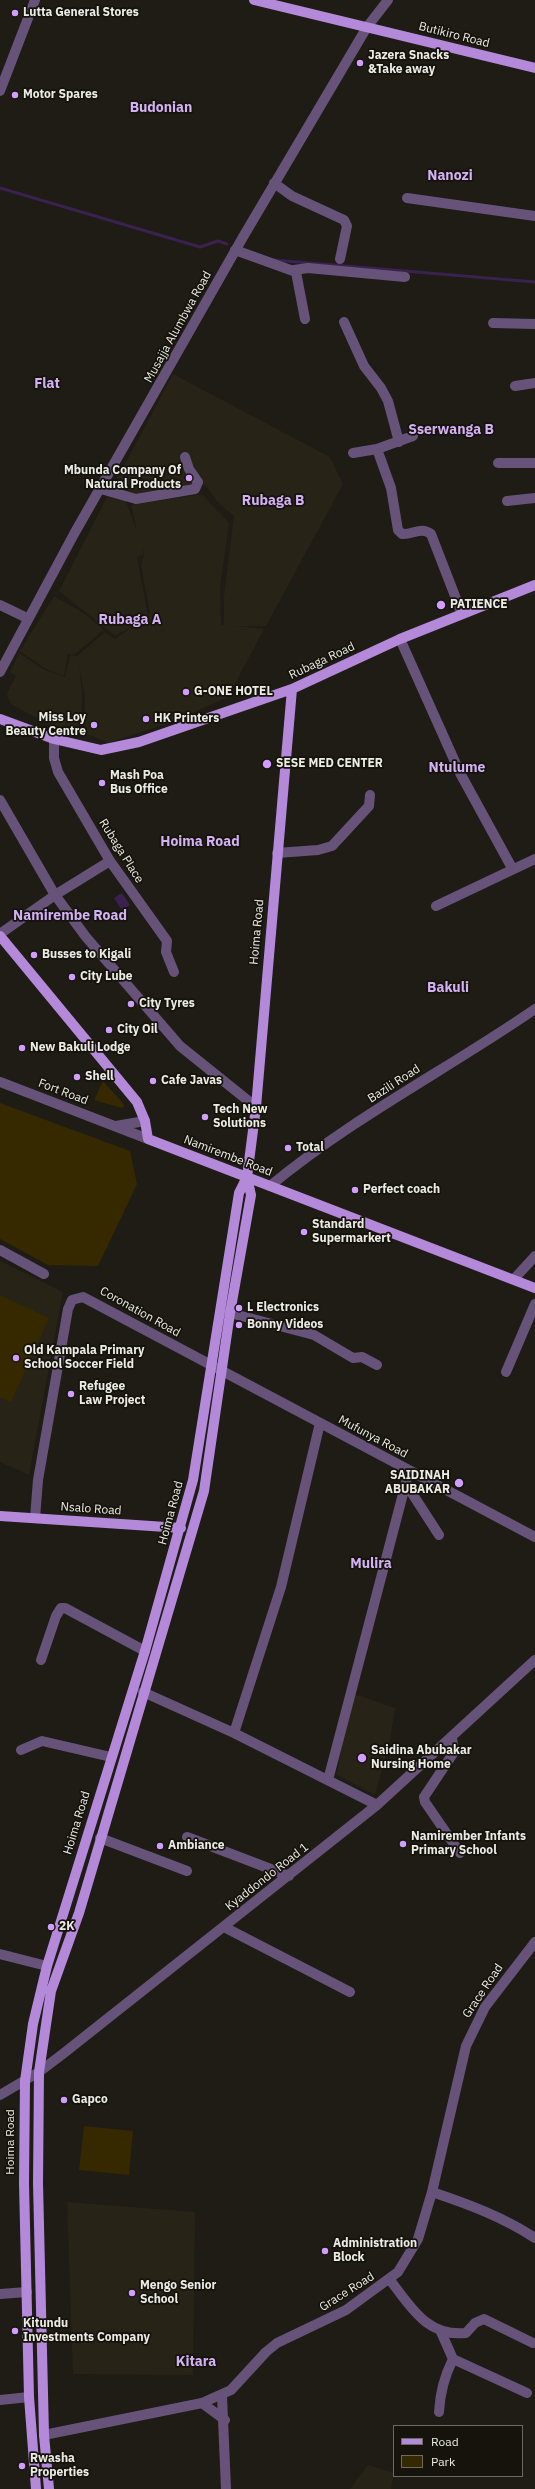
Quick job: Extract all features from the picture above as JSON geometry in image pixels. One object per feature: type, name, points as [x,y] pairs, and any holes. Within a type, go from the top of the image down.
[{"type":"main road","name":"Butikiro Road","points":[[254,0],[535,68]]},
{"type":"main road","name":"Rubaga Road","points":[[0,719],[54,739],[91,748],[111,749],[139,742],[292,689],[400,639],[535,585]]},
{"type":"main road","name":"Hoima Road","points":[[49,2489],[44,2435],[38,2183],[39,2072],[51,1991],[79,1912],[143,1692],[204,1491],[217,1368],[239,1193],[247,1177],[256,1107],[292,689]]},
{"type":"main road","points":[[0,935],[136,1102],[145,1121],[148,1139]]},
{"type":"main road","name":"Namirembe Road","points":[[148,1139],[535,1288]]},
{"type":"main road","name":"Hoima Road","points":[[36,2489],[29,2397],[24,2183],[25,2081],[34,2024],[47,1966],[145,1652],[181,1528],[230,1313],[251,1195],[247,1177]]},
{"type":"main road","name":"Nsalo Road","points":[[0,1516],[181,1528]]},
{"type":"street","points":[[0,91],[35,0]]},
{"type":"street","name":"Musajja Alumbwa Road","points":[[0,672],[27,618],[235,250],[367,27],[388,0]]},
{"type":"street","points":[[274,183],[292,196],[344,220],[347,226],[340,259]]},
{"type":"street","points":[[407,198],[535,216]]},
{"type":"street","points":[[235,250],[285,270],[308,268],[405,277]]},
{"type":"street","points":[[294,270],[296,272],[305,319]]},
{"type":"street","points":[[344,322],[364,366],[382,388],[388,401],[399,442]]},
{"type":"street","points":[[493,323],[535,324]]},
{"type":"street","points":[[515,386],[535,383]]},
{"type":"street","points":[[353,453],[377,449],[413,436]]},
{"type":"street","points":[[377,449],[391,488],[398,530],[402,534],[420,530],[430,534],[462,614]]},
{"type":"street","points":[[101,489],[136,499],[195,489],[198,482],[189,469],[185,457]]},
{"type":"street","points":[[498,463],[535,463]]},
{"type":"street","points":[[507,501],[535,498]]},
{"type":"street","points":[[0,605],[27,618]]},
{"type":"street","points":[[400,639],[460,772],[512,868]]},
{"type":"street","name":"Rubaga Place","points":[[54,739],[54,758],[58,772],[110,861],[166,941],[166,952],[174,972]]},
{"type":"street","points":[[277,853],[332,846],[369,806],[370,795]]},
{"type":"street","points":[[0,800],[55,895],[86,937],[180,1046],[256,1107]]},
{"type":"street","points":[[436,906],[512,868],[535,859]]},
{"type":"street","points":[[0,935],[55,895],[110,861]]},
{"type":"street","name":"Bazili Road","points":[[270,1186],[289,1170],[399,1095],[535,1009]]},
{"type":"street","name":"Fort Road","points":[[0,1082],[148,1139]]},
{"type":"street","points":[[116,1126],[145,1121]]},
{"type":"street","points":[[0,1250],[44,1274]]},
{"type":"street","points":[[514,1279],[535,1256]]},
{"type":"street","name":"Coronation Road","points":[[35,1518],[38,1480],[68,1309],[72,1300],[83,1297],[88,1299],[217,1368]]},
{"type":"street","points":[[506,1372],[535,1304]]},
{"type":"street","points":[[230,1313],[314,1335],[353,1358],[362,1357],[377,1365]]},
{"type":"street","name":"Mufunya Road","points":[[217,1368],[535,1537]]},
{"type":"street","points":[[234,1734],[281,1587],[320,1423]]},
{"type":"street","points":[[328,1780],[410,1471]]},
{"type":"street","points":[[406,1484],[440,1535]]},
{"type":"street","points":[[41,1660],[56,1616],[61,1608],[65,1608],[145,1652]]},
{"type":"street","name":"Kyaddondo Road 1","points":[[0,2095],[39,2072],[377,1805],[452,1738],[535,1660]]},
{"type":"street","points":[[143,1692],[234,1734],[377,1805]]},
{"type":"street","points":[[452,1738],[454,1752],[424,1797],[425,1802],[460,1853]]},
{"type":"street","points":[[21,1750],[42,1741],[111,1757]]},
{"type":"street","points":[[187,1836],[289,1876]]},
{"type":"street","points":[[100,1838],[187,1871]]},
{"type":"street","points":[[224,1927],[350,1992]]},
{"type":"street","name":"Grace Road","points":[[44,2435],[202,2403],[222,2396],[236,2385],[266,2352],[277,2343],[346,2310],[390,2280],[409,2257],[418,2239],[432,2192],[466,2046],[485,2007],[535,1942]]},
{"type":"street","points":[[0,1954],[47,1966]]},
{"type":"street","points":[[432,2192],[464,2202],[508,2222],[535,2238]]},
{"type":"street","points":[[390,2280],[419,2317],[441,2332],[453,2359],[527,2393]]},
{"type":"street","points":[[0,2294],[27,2292]]},
{"type":"street","points":[[441,2332],[466,2332],[475,2323],[484,2319],[533,2343]]},
{"type":"street","points":[[439,2412],[440,2393],[446,2373],[453,2359]]},
{"type":"street","points":[[222,2396],[226,2489]]},
{"type":"street","points":[[0,2400],[29,2397]]},
{"type":"street","points":[[202,2403],[224,2420]]},
{"type":"shaded area","points":[[173,374],[330,457],[343,484],[266,626],[235,626],[264,629],[228,697],[172,722],[108,743],[85,733],[85,697],[79,666],[82,692],[81,730],[52,726],[11,704],[7,694],[16,676],[10,672],[19,653],[43,669],[65,677],[70,655],[77,656],[105,632],[115,639],[133,626],[115,636],[59,591],[108,495],[125,499],[137,531],[131,505],[202,494],[229,523],[220,587],[221,625],[224,625],[224,596],[234,516],[218,503],[205,485],[142,497],[111,490]],"holes":[[[142,547],[144,554],[141,565],[150,614],[148,616],[137,557],[143,555]]]},
{"type":"shaded area","points":[[54,596],[85,614],[104,630],[75,654],[68,654],[64,676],[44,668],[20,651]]},
{"type":"shaded area","points":[[122,893],[130,905],[122,910],[114,898]]},
{"type":"shaded area","points":[[0,1261],[63,1292],[29,1475],[0,1462]]},
{"type":"shaded area","name":"Saidina Abubakar Nursing Home","points":[[354,1694],[395,1708],[390,1740],[375,1795],[337,1775],[343,1735]]},
{"type":"shaded area","name":"Mengo Senior School","points":[[67,2202],[195,2212],[193,2375],[73,2374]]},
{"type":"shaded area","points":[[368,2465],[393,2473],[391,2489],[350,2489]]},
{"type":"green space","points":[[103,1081],[122,1102],[124,1106],[122,1108],[94,1100]]},
{"type":"green space","points":[[0,1103],[130,1151],[137,1184],[98,1266],[48,1265],[0,1239]]},
{"type":"green space","name":"Old Kampala Primary School Soccer Field","points":[[0,1295],[49,1318],[11,1402],[0,1397]]},
{"type":"green space","points":[[84,2126],[133,2131],[129,2175],[79,2170]]},
{"type":"waterway","points":[[0,188],[200,247],[218,241],[227,244]]},
{"type":"waterway","points":[[274,260],[535,282]]},
{"type":"place","name":"Lutta General Stores","points":[[15,13]]},
{"type":"place","name":"Jazera Snacks &Take away","points":[[360,63]]},
{"type":"place","name":"Motor Spares","points":[[15,95]]},
{"type":"place","name":"Mbunda Company Of Natural Products","points":[[189,478]]},
{"type":"place","name":"PATIENCE","points":[[441,605]]},
{"type":"place","name":"G-ONE HOTEL","points":[[186,692]]},
{"type":"place","name":"HK Printers","points":[[146,719]]},
{"type":"place","name":"Miss Loy Beauty Centre","points":[[94,725]]},
{"type":"place","name":"SESE MED CENTER","points":[[267,764]]},
{"type":"place","name":"Mash Poa Bus Office","points":[[102,783]]},
{"type":"place","name":"Busses to Kigali","points":[[34,955]]},
{"type":"place","name":"City Lube","points":[[72,977]]},
{"type":"place","name":"City Tyres","points":[[131,1004]]},
{"type":"place","name":"City Oil","points":[[109,1030]]},
{"type":"place","name":"New Bakuli Lodge","points":[[22,1048]]},
{"type":"place","name":"Shell","points":[[77,1077]]},
{"type":"place","name":"Cafe Javas","points":[[153,1081]]},
{"type":"place","name":"Tech New Solutions","points":[[205,1117]]},
{"type":"place","name":"Total","points":[[288,1148]]},
{"type":"place","name":"Perfect coach","points":[[355,1190]]},
{"type":"place","name":"Standard Supermarkert","points":[[304,1232]]},
{"type":"place","name":"L Electronics","points":[[239,1308]]},
{"type":"place","name":"Bonny Videos","points":[[239,1325]]},
{"type":"place","name":"Old Kampala Primary School Soccer Field","points":[[16,1358]]},
{"type":"place","name":"Refugee Law Project","points":[[71,1394]]},
{"type":"place","name":"SAIDINAH ABUBAKAR","points":[[459,1483]]},
{"type":"place","name":"Saidina Abubakar Nursing Home","points":[[362,1758]]},
{"type":"place","name":"Namirember Infants Primary School","points":[[403,1844]]},
{"type":"place","name":"Ambiance","points":[[160,1846]]},
{"type":"place","name":"2K","points":[[51,1927]]},
{"type":"place","name":"Gapco","points":[[64,2100]]},
{"type":"place","name":"Administration Block","points":[[325,2251]]},
{"type":"place","name":"Mengo Senior School","points":[[132,2293]]},
{"type":"place","name":"Kitundu Investments Company","points":[[15,2331]]},
{"type":"place","name":"Rwasha Properties","points":[[22,2466]]},
{"type":"district","name":"Budonian","points":[[161,108]]},
{"type":"district","name":"Nanozi","points":[[450,176]]},
{"type":"district","name":"Flat","points":[[47,384]]},
{"type":"district","name":"Sserwanga B","points":[[451,430]]},
{"type":"district","name":"Rubaga B","points":[[273,501]]},
{"type":"district","name":"Rubaga A","points":[[130,620]]},
{"type":"district","name":"Ntulume","points":[[457,768]]},
{"type":"district","name":"Hoima Road","points":[[200,842]]},
{"type":"district","name":"Namirembe Road","points":[[70,916]]},
{"type":"district","name":"Bakuli","points":[[448,988]]},
{"type":"district","name":"Mulira","points":[[371,1564]]},
{"type":"district","name":"Kitara","points":[[196,2362]]}]
